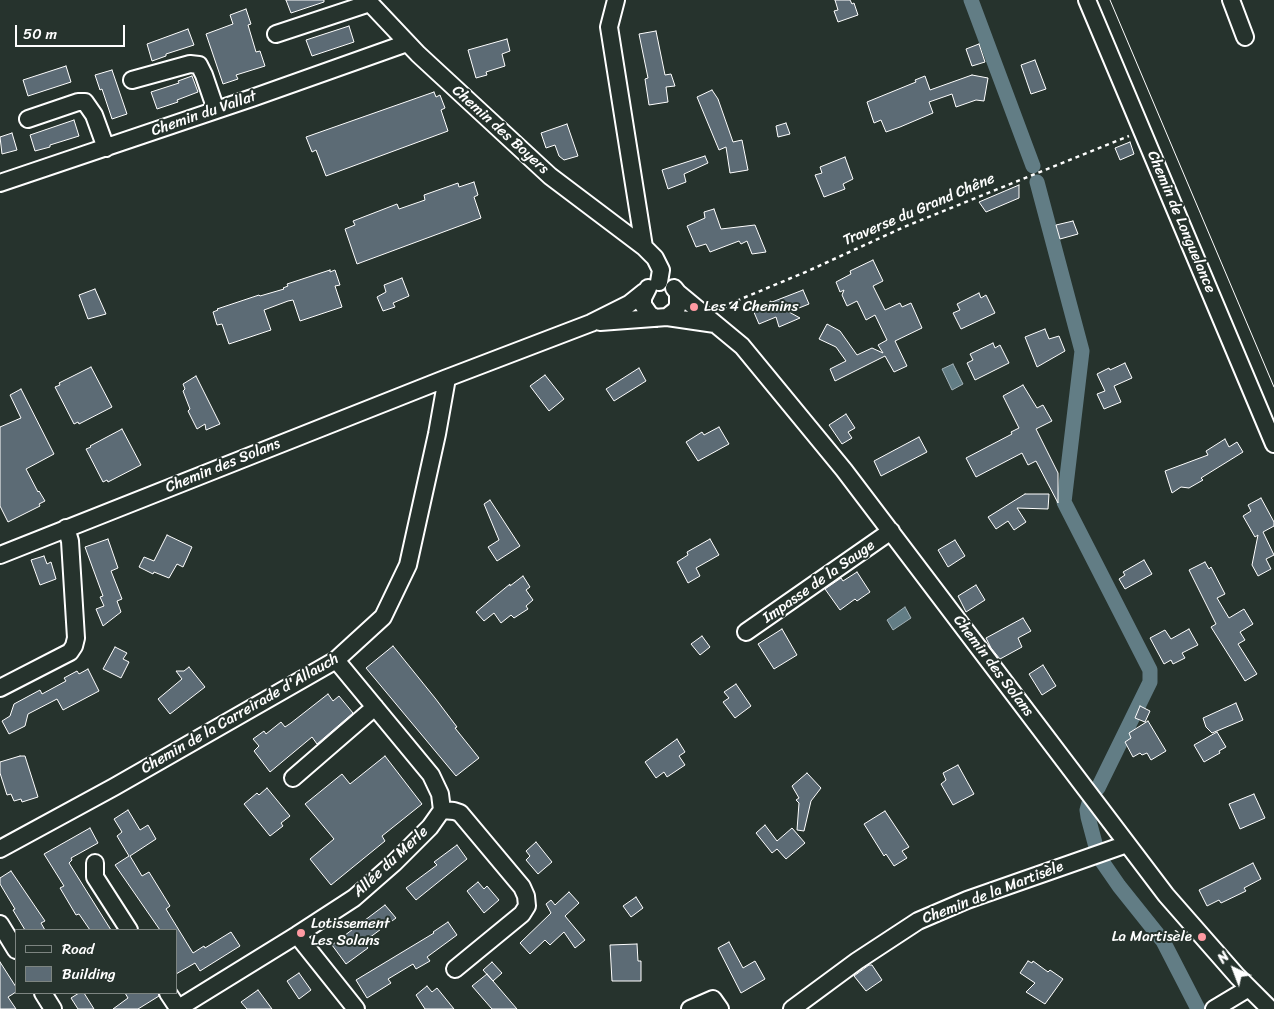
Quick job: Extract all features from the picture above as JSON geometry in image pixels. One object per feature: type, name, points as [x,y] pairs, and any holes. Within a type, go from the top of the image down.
[{"type":"street","points":[[616,0],[610,28],[644,247],[655,258],[660,270],[659,282]]},
{"type":"street","name":"Chemin de Longuelance","points":[[1087,0],[1274,444]]},
{"type":"street","points":[[1231,0],[1245,37]]},
{"type":"street","points":[[276,34],[369,2]]},
{"type":"street","name":"Chemin des Boyers","points":[[369,2],[418,54],[550,176],[644,247]]},
{"type":"street","name":"Chemin du Vallat","points":[[0,182],[106,148],[407,43]]},
{"type":"street","points":[[132,80],[190,64],[199,65],[216,110]]},
{"type":"street","points":[[28,119],[78,102],[85,102],[94,115],[106,148]]},
{"type":"street","points":[[447,378],[591,324],[628,304],[653,284],[659,282],[670,285],[678,294],[679,299],[676,310],[661,318]]},
{"type":"street","points":[[644,292],[642,298],[645,310],[661,318]]},
{"type":"street","name":"Chemin des Solans","points":[[678,294],[742,346],[844,470],[1166,894],[1237,976],[1270,1009]]},
{"type":"street","points":[[591,324],[661,318],[715,324]]},
{"type":"street","name":"Chemin des Solans","points":[[0,555],[447,378]]},
{"type":"street","name":"Chemin de la Carreirade d'Allauch","points":[[0,849],[114,787],[336,660],[383,617],[408,565],[437,434],[447,378]]},
{"type":"street","points":[[0,688],[70,652],[74,646],[76,638],[70,541],[66,528]]},
{"type":"street","name":"Impasse de la Sauge","points":[[746,632],[891,531]]},
{"type":"street","points":[[336,660],[432,775],[440,794],[442,810],[460,813],[522,887],[526,896],[527,906],[522,914],[455,968]]},
{"type":"street","points":[[293,778],[375,707]]},
{"type":"street","name":"Allée du Merle","points":[[177,1009],[202,1003],[354,898],[394,863],[430,827],[442,810]]},
{"type":"street","name":"Chemin de la Martisèle","points":[[792,1009],[857,961],[918,921],[968,900],[1127,844]]},
{"type":"street","points":[[95,863],[95,877],[128,929]]},
{"type":"street","points":[[0,924],[15,948]]},
{"type":"street","points":[[297,936],[356,1009]]},
{"type":"street","points":[[1214,1009],[1249,988]]},
{"type":"street","points":[[44,994],[53,1009]]},
{"type":"street","points":[[169,994],[177,1009]]},
{"type":"street","points":[[690,1009],[713,999],[720,1009]]},
{"type":"path","name":"Traverse du Grand Chêne","points":[[715,324],[721,311],[729,304],[808,271],[904,227],[1142,130]]},
{"type":"water","points":[[953,364],[963,384],[952,390],[942,369]]},
{"type":"water","points":[[905,607],[911,618],[893,630],[887,620]]},
{"type":"building","points":[[286,0],[324,0],[324,2],[291,13]]},
{"type":"building","points":[[835,0],[850,0],[852,4],[854,3],[858,15],[838,22],[834,11],[838,10]]},
{"type":"building","points":[[246,9],[251,24],[248,25],[256,52],[260,51],[265,66],[236,75],[238,79],[223,84],[206,34],[233,24],[230,15]]},
{"type":"building","points":[[349,26],[354,42],[312,56],[306,40]]},
{"type":"building","points":[[188,29],[194,45],[166,54],[166,56],[152,61],[147,44]]},
{"type":"building","points":[[656,31],[665,75],[671,74],[675,86],[666,87],[668,102],[649,105],[645,79],[648,78],[639,34]]},
{"type":"building","points":[[507,39],[510,51],[502,54],[505,66],[486,72],[487,75],[476,78],[468,50]]},
{"type":"building","points":[[979,44],[985,62],[972,66],[966,49]]},
{"type":"building","points":[[1035,60],[1046,89],[1031,94],[1021,65]]},
{"type":"building","points":[[66,66],[71,82],[28,96],[23,80]]},
{"type":"building","points":[[112,70],[127,114],[112,119],[95,75]]},
{"type":"building","points":[[972,75],[988,78],[984,101],[976,100],[956,107],[952,94],[929,102],[933,113],[900,127],[886,132],[881,120],[874,123],[867,102],[916,82],[915,80],[925,76],[930,90]]},
{"type":"building","points":[[192,76],[198,92],[177,100],[178,102],[157,109],[151,92],[179,83],[178,81]]},
{"type":"building","points":[[712,90],[718,99],[733,142],[742,140],[748,170],[730,173],[726,147],[719,150],[697,97]]},
{"type":"building","points":[[434,92],[436,97],[440,95],[445,108],[441,110],[448,131],[326,176],[316,150],[312,152],[306,137]]},
{"type":"building","points":[[74,120],[79,136],[35,151],[30,135]]},
{"type":"building","points":[[786,123],[790,134],[778,137],[776,126]]},
{"type":"building","points":[[567,124],[578,156],[564,160],[559,156],[555,145],[546,148],[541,133]]},
{"type":"building","points":[[12,133],[17,150],[2,154],[0,137]]},
{"type":"building","points":[[1130,142],[1134,154],[1120,160],[1115,148]]},
{"type":"building","points":[[705,156],[708,163],[684,174],[686,182],[668,189],[662,170]]},
{"type":"building","points":[[845,157],[853,179],[843,184],[845,189],[824,197],[815,175],[822,173],[820,167]]},
{"type":"building","points":[[474,182],[478,195],[474,197],[481,218],[357,264],[345,229],[355,225],[353,221],[397,204],[399,209],[425,200],[424,195],[458,183],[459,187]]},
{"type":"building","points":[[1019,185],[1019,198],[986,212],[979,202]]},
{"type":"building","points":[[714,209],[721,229],[755,225],[766,252],[752,254],[747,241],[741,244],[739,241],[710,252],[706,244],[696,247],[687,226],[705,218],[704,212]]},
{"type":"building","points":[[1073,221],[1078,234],[1060,239],[1056,225]]},
{"type":"building","points":[[873,260],[883,281],[873,286],[885,310],[900,303],[902,307],[911,303],[922,328],[895,341],[907,366],[894,372],[885,356],[835,381],[830,369],[846,361],[836,347],[819,339],[827,324],[840,331],[857,355],[872,348],[883,353],[878,345],[887,340],[875,315],[866,320],[857,301],[847,306],[842,295],[844,290],[840,292],[836,282],[851,274],[850,271]]},
{"type":"building","points":[[330,270],[330,272],[335,270],[340,285],[335,286],[342,307],[300,321],[293,300],[288,301],[264,310],[271,330],[229,344],[222,324],[217,325],[213,312],[217,309],[284,289],[288,286],[287,284]]},
{"type":"building","points":[[402,278],[409,296],[393,303],[395,307],[383,311],[377,297],[386,292],[384,285]]},
{"type":"building","points":[[95,289],[106,314],[88,319],[79,295]]},
{"type":"building","points":[[803,290],[809,304],[789,312],[800,318],[779,327],[776,317],[759,324],[753,310],[770,303],[770,301],[772,302]]},
{"type":"building","points":[[979,293],[981,298],[986,295],[995,313],[961,329],[953,313],[960,310],[957,304]]},
{"type":"building","points":[[1045,329],[1049,339],[1059,336],[1065,351],[1037,367],[1025,337]]},
{"type":"building","points":[[993,343],[995,348],[1000,345],[1009,363],[975,380],[967,363],[973,360],[970,354]]},
{"type":"building","points":[[1125,363],[1132,378],[1114,386],[1121,402],[1104,409],[1097,394],[1105,391],[1097,374]]},
{"type":"building","points":[[91,367],[112,407],[79,424],[78,422],[74,424],[55,387],[60,385],[59,383]]},
{"type":"building","points":[[639,368],[646,381],[614,401],[606,389]]},
{"type":"building","points":[[545,375],[564,399],[549,411],[530,386]]},
{"type":"building","points":[[196,376],[220,424],[206,430],[205,424],[197,429],[188,411],[190,409],[183,391],[185,389],[183,384]]},
{"type":"building","points":[[1023,385],[1037,408],[1043,405],[1052,421],[1036,429],[1058,473],[1058,503],[1036,461],[1028,465],[1022,453],[976,477],[966,458],[1012,434],[1011,432],[1019,428],[1003,396]]},
{"type":"building","points":[[21,389],[54,454],[26,469],[45,501],[39,504],[40,506],[8,522],[0,506],[0,427],[21,418],[10,395]]},
{"type":"building","points":[[846,414],[855,428],[848,432],[852,438],[842,444],[829,425]]},
{"type":"building","points":[[719,427],[729,444],[698,461],[686,442],[702,432],[704,435]]},
{"type":"building","points":[[122,429],[141,465],[108,482],[107,480],[103,482],[86,449]]},
{"type":"building","points":[[919,437],[927,452],[881,476],[874,461]]},
{"type":"building","points":[[1225,439],[1229,447],[1237,442],[1243,452],[1201,478],[1203,480],[1189,488],[1181,487],[1172,493],[1165,471],[1208,455],[1206,451]]},
{"type":"building","points":[[1025,494],[1049,494],[1048,509],[1017,508],[1026,522],[1014,530],[1008,521],[996,529],[988,517]]},
{"type":"building","points":[[1261,498],[1274,522],[1274,526],[1263,532],[1274,555],[1266,559],[1271,569],[1258,576],[1252,565],[1258,535],[1255,537],[1243,516],[1251,511],[1248,505]]},
{"type":"building","points":[[490,500],[520,546],[497,561],[488,547],[499,540],[484,504]]},
{"type":"building","points":[[167,535],[192,547],[183,567],[177,564],[169,578],[154,572],[153,574],[139,567],[144,557],[154,561]]},
{"type":"building","points":[[108,539],[118,568],[111,571],[122,599],[117,601],[121,612],[103,626],[96,609],[104,606],[100,597],[103,596],[85,547]]},
{"type":"building","points":[[710,539],[719,555],[696,568],[700,576],[688,583],[677,562],[688,555],[687,552]]},
{"type":"building","points":[[955,540],[965,556],[948,567],[938,550]]},
{"type":"building","points":[[44,556],[47,564],[51,562],[56,579],[40,585],[31,560]]},
{"type":"building","points":[[1144,560],[1152,574],[1125,589],[1119,579],[1125,575],[1123,572]]},
{"type":"building","points":[[1205,562],[1209,569],[1211,567],[1225,594],[1217,598],[1229,618],[1244,609],[1253,624],[1240,632],[1245,640],[1238,644],[1257,674],[1245,681],[1211,627],[1216,624],[1189,570]]},
{"type":"building","points":[[857,572],[870,592],[857,601],[855,599],[840,610],[825,589],[841,578],[843,581]]},
{"type":"building","points":[[523,576],[530,587],[526,590],[533,600],[526,606],[528,609],[514,618],[511,615],[501,623],[494,613],[484,621],[476,612],[510,584],[510,586]]},
{"type":"building","points":[[976,585],[985,600],[966,612],[958,596]]},
{"type":"building","points":[[1023,618],[1031,631],[1018,638],[1022,647],[1000,659],[986,638]]},
{"type":"building","points":[[782,629],[797,655],[774,669],[758,644]]},
{"type":"building","points":[[1189,629],[1198,645],[1182,653],[1185,658],[1173,664],[1171,660],[1164,664],[1150,638],[1165,630],[1171,639]]},
{"type":"building","points":[[702,636],[710,647],[700,655],[691,644]]},
{"type":"building","points":[[393,646],[435,698],[457,727],[455,728],[479,758],[456,776],[366,668]]},
{"type":"building","points":[[115,647],[127,653],[123,659],[129,662],[121,678],[103,669]]},
{"type":"building","points":[[1043,665],[1056,686],[1042,695],[1029,674]]},
{"type":"building","points":[[189,667],[205,687],[170,714],[158,699],[182,679],[176,671],[184,671]]},
{"type":"building","points":[[88,669],[99,691],[63,710],[57,699],[28,714],[25,726],[9,734],[2,721],[10,716],[14,704],[40,690],[42,694],[66,681],[64,678],[77,671],[79,674]]},
{"type":"building","points":[[736,684],[751,706],[735,718],[723,702],[729,698],[724,692]]},
{"type":"building","points":[[328,694],[333,701],[339,696],[353,713],[317,744],[312,737],[270,772],[254,751],[259,746],[253,739],[264,731],[266,734],[281,722],[285,727]]},
{"type":"building","points":[[1236,703],[1243,720],[1212,733],[1206,727],[1203,718]]},
{"type":"building","points":[[1140,706],[1150,711],[1145,722],[1135,718]]},
{"type":"building","points":[[1148,721],[1166,751],[1151,760],[1147,753],[1142,755],[1140,753],[1133,757],[1125,742],[1131,738],[1129,733]]},
{"type":"building","points":[[1217,732],[1226,747],[1219,751],[1220,753],[1204,762],[1194,745]]},
{"type":"building","points":[[677,739],[685,752],[679,756],[685,765],[667,777],[664,772],[656,778],[645,762]]},
{"type":"building","points":[[25,756],[38,797],[22,802],[21,799],[14,801],[11,794],[7,795],[0,773],[0,762]]},
{"type":"building","points":[[385,756],[422,804],[382,836],[385,841],[331,885],[310,859],[334,839],[305,804],[342,774],[350,784]]},
{"type":"building","points":[[958,765],[974,794],[953,805],[941,784],[946,780],[943,773]]},
{"type":"building","points":[[807,773],[821,788],[811,801],[804,831],[797,830],[799,803],[796,800],[799,798],[792,786]]},
{"type":"building","points":[[267,788],[290,816],[281,823],[283,826],[270,836],[244,804],[257,793],[259,795]]},
{"type":"building","points":[[1254,794],[1265,818],[1240,829],[1229,804]]},
{"type":"building","points":[[128,810],[140,830],[148,825],[156,839],[130,856],[142,876],[149,872],[170,906],[166,909],[193,953],[231,932],[240,946],[200,971],[195,963],[178,973],[178,929],[159,929],[115,865],[129,856],[117,836],[122,832],[114,819]]},
{"type":"building","points":[[885,811],[909,847],[902,851],[907,858],[894,866],[886,854],[884,856],[864,824]]},
{"type":"building","points":[[765,825],[777,841],[792,828],[805,843],[786,859],[777,849],[772,853],[756,833]]},
{"type":"building","points":[[90,828],[98,843],[71,858],[72,860],[69,863],[110,929],[89,929],[79,914],[76,915],[60,888],[64,886],[44,854]]},
{"type":"building","points":[[536,842],[552,862],[538,874],[526,860],[530,856],[526,851]]},
{"type":"building","points":[[457,845],[467,859],[416,900],[406,888],[437,865],[434,862]]},
{"type":"building","points":[[1253,863],[1261,879],[1244,888],[1246,891],[1221,903],[1219,900],[1207,906],[1199,890]]},
{"type":"building","points":[[11,871],[45,921],[41,923],[44,929],[24,929],[0,884],[0,878]]},
{"type":"building","points":[[478,882],[484,889],[487,886],[499,900],[484,913],[467,891]]},
{"type":"building","points":[[569,892],[579,903],[565,916],[585,940],[575,948],[564,932],[550,945],[545,940],[530,954],[520,943],[551,913],[546,904],[551,900],[555,905]]},
{"type":"building","points":[[636,897],[643,908],[631,917],[623,906]]},
{"type":"building","points":[[385,905],[396,918],[369,938],[364,943],[368,948],[346,964],[332,945]]},
{"type":"building","points":[[448,922],[457,935],[427,957],[430,961],[416,969],[413,964],[388,979],[391,983],[367,998],[356,980],[434,933]]},
{"type":"building","points":[[729,942],[743,968],[755,961],[765,979],[741,993],[718,948]]},
{"type":"building","points":[[637,944],[638,961],[641,961],[641,981],[612,981],[610,945]]},
{"type":"building","points":[[1028,961],[1032,963],[1033,961],[1048,972],[1050,970],[1063,979],[1045,1004],[1026,992],[1035,983],[1020,973]]},
{"type":"building","points":[[0,962],[15,985],[15,993],[8,997],[16,1009],[0,1009]]},
{"type":"building","points":[[492,962],[502,973],[493,981],[483,970]]},
{"type":"building","points":[[869,965],[872,965],[882,980],[866,991],[854,976]]},
{"type":"building","points":[[299,973],[311,990],[299,999],[287,981]]},
{"type":"building","points":[[487,974],[517,1009],[492,1009],[472,986]]},
{"type":"building","points":[[427,986],[432,992],[437,988],[454,1009],[425,1009],[416,995]]},
{"type":"building","points":[[258,990],[272,1009],[247,1009],[241,1002]]},
{"type":"building","points":[[77,994],[85,994],[94,1009],[78,1009],[71,998]]},
{"type":"building","points":[[126,994],[158,994],[159,996],[138,1009],[113,1009],[128,998]]},
{"type":"waterway","points":[[971,0],[1033,166]]},
{"type":"waterway","points":[[1037,182],[1082,351],[1064,502],[1150,670],[1150,682],[1098,788]]},
{"type":"waterway","points":[[1089,803],[1088,817],[1096,847]]},
{"type":"waterway","points":[[1101,860],[1119,886],[1163,941],[1198,1009]]},
{"type":"tram line","points":[[1110,0],[1274,387]]},
{"type":"place","name":"Les 4 Chemins","points":[[694,307]]},
{"type":"place","name":"Lotissement Les Solans","points":[[301,933]]},
{"type":"place","name":"La Martisèle","points":[[1202,937]]}]
